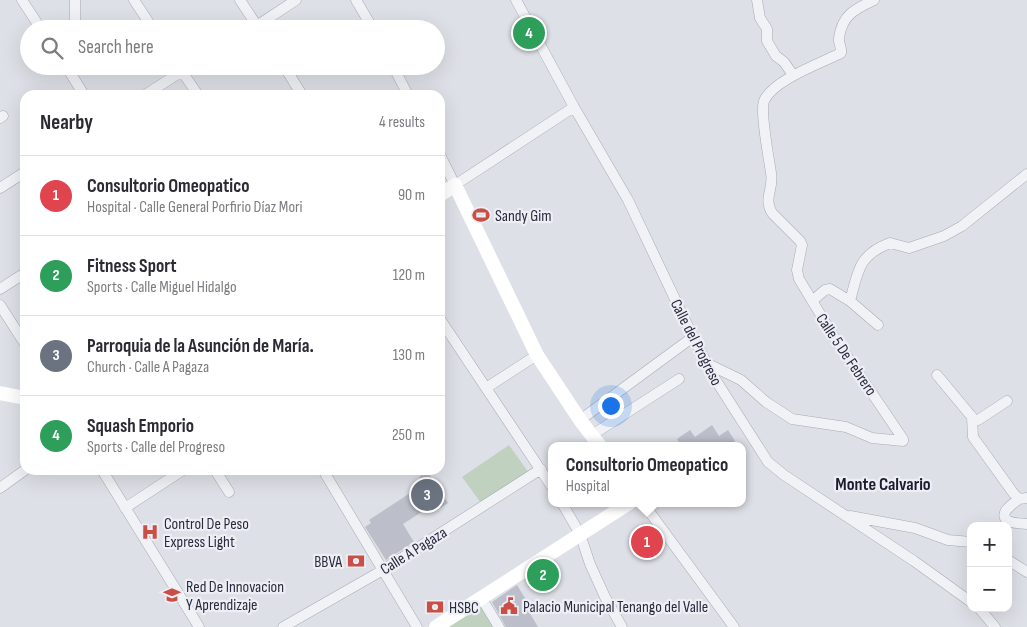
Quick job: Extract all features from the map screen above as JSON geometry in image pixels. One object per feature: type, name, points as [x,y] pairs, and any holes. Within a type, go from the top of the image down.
[{"type":"street","points":[[22,0],[35,20]]},
{"type":"street","points":[[75,0],[75,20]]},
{"type":"street","points":[[134,0],[147,20]]},
{"type":"street","points":[[240,0],[251,20]]},
{"type":"street","points":[[267,20],[296,0]]},
{"type":"street","points":[[356,0],[368,20]]},
{"type":"street","name":"Calle del Progreso","points":[[516,0],[574,107],[628,200],[692,337],[714,379],[768,462],[784,475],[914,561],[967,599]]},
{"type":"street","points":[[757,0],[760,18],[767,28],[767,42],[776,56],[784,62],[793,75],[841,53],[842,50],[838,39],[849,13],[874,0]]},
{"type":"street","points":[[72,75],[81,90]]},
{"type":"street","points":[[74,75],[74,79]]},
{"type":"street","points":[[152,90],[173,75]]},
{"type":"street","points":[[187,75],[195,90]]},
{"type":"street","points":[[290,75],[299,90]]},
{"type":"street","points":[[398,75],[405,90]]},
{"type":"street","name":"Calle 5 De Febrero","points":[[706,363],[741,380],[766,402],[792,419],[846,427],[872,438],[903,441],[903,438],[834,337],[797,274],[802,248],[800,241],[769,208],[767,198],[772,183],[763,110],[764,101],[776,86],[793,75]]},
{"type":"street","points":[[445,192],[574,107]]},
{"type":"street","points":[[445,165],[537,355],[580,420],[596,440],[679,379]]},
{"type":"street","points":[[850,301],[859,270],[868,255],[890,244],[909,248],[944,236],[962,226],[1027,174]]},
{"type":"street","points":[[0,188],[20,175]]},
{"type":"street","points":[[0,290],[20,276]]},
{"type":"street","points":[[812,301],[825,290],[830,289],[850,301],[878,325]]},
{"type":"street","points":[[0,305],[20,336]]},
{"type":"street","points":[[445,327],[548,480]]},
{"type":"street","points":[[580,420],[692,337]]},
{"type":"street","points":[[486,388],[537,355]]},
{"type":"street","points":[[937,376],[967,410],[973,420],[971,431],[973,437],[1023,498],[1007,508],[1004,514],[1005,518],[1008,521],[1027,524]]},
{"type":"street","points":[[0,393],[20,397]]},
{"type":"street","points":[[973,420],[978,420],[1007,402]]},
{"type":"street","name":"Calle A Pagaza","points":[[283,627],[383,570],[541,469]]},
{"type":"street","points":[[0,488],[20,474]]},
{"type":"street","points":[[105,475],[199,627]]},
{"type":"street","points":[[125,508],[175,475]]},
{"type":"street","points":[[218,475],[230,492]]},
{"type":"street","points":[[326,475],[417,627]]},
{"type":"street","points":[[564,507],[580,534],[590,564],[605,597],[622,627]]},
{"type":"street","points":[[436,627],[623,507]]},
{"type":"street","points":[[646,507],[734,627]]},
{"type":"street","points":[[847,516],[915,528],[948,540],[967,542]]},
{"type":"street","points":[[1012,563],[1027,572]]},
{"type":"street","points":[[482,599],[499,627]]},
{"type":"street","points":[[982,612],[995,627]]},
{"type":"green space","points":[[509,445],[529,473],[481,503],[462,477]]},
{"type":"green space","points":[[481,606],[494,627],[447,627]]},
{"type":"building","points":[[712,425],[719,436],[728,430],[735,441],[679,442],[677,439],[690,430],[695,437]]},
{"type":"building","points":[[430,475],[448,503],[437,510],[434,504],[403,524],[414,542],[386,560],[365,527],[371,523],[369,520],[424,484],[419,477]]},
{"type":"building","name":"Palacio Municipal Tenango del Valle","points":[[517,585],[531,608],[528,610],[538,627],[506,627],[492,602]]},
{"type":"place","name":"Squash Emporio","points":[[529,33]]},
{"type":"place","name":"Sandy Gim","points":[[481,215]]},
{"type":"place","name":"Parroquia de la Asunción de María.","points":[[427,495]]},
{"type":"place","name":"Control De Peso Express Light","points":[[150,532]]},
{"type":"place","name":"Consultorio Omeopatico","points":[[647,542]]},
{"type":"place","name":"BBVA","points":[[356,561]]},
{"type":"place","name":"Fitness Sport","points":[[543,575]]},
{"type":"place","name":"Red De Innovacion Y Aprendizaje","points":[[172,595]]},
{"type":"place","name":"Palacio Municipal Tenango del Valle","points":[[509,606]]},
{"type":"place","name":"HSBC","points":[[435,607]]},
{"type":"district","name":"Monte Calvario","points":[[883,484]]}]
